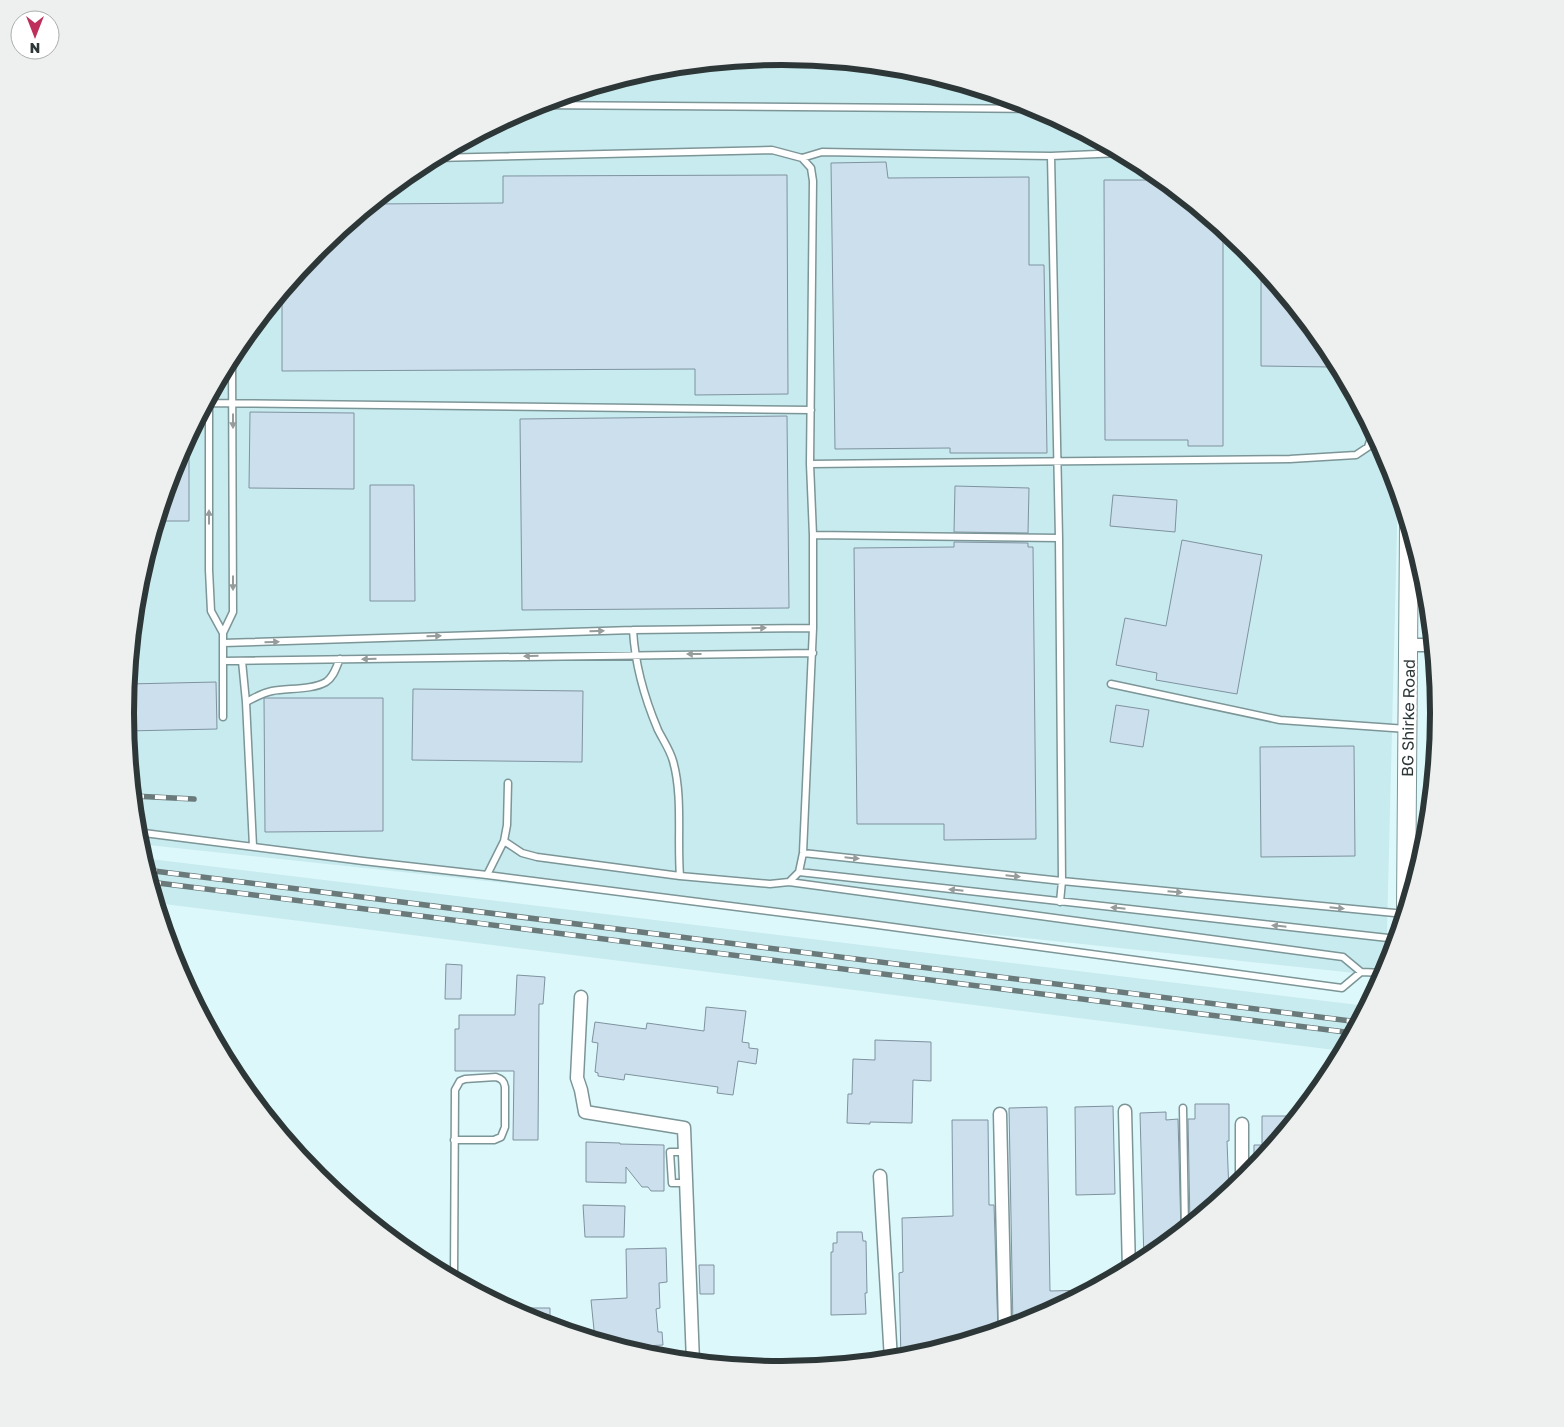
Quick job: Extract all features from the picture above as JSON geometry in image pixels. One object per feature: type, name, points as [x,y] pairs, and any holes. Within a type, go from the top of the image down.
[{"type":"street","name":"BG Shirke Road","points":[[1406,887],[1409,593],[1411,559]]},
{"type":"street","points":[[1409,593],[1419,593]]},
{"type":"street","points":[[1409,645],[1427,645]]},
{"type":"street","points":[[581,997],[578,1078],[584,1112],[684,1128],[693,1355]]},
{"type":"street","points":[[1125,1111],[1129,1261]]},
{"type":"street","points":[[1000,1114],[1005,1322]]},
{"type":"street","points":[[1242,1124],[1242,1171]]},
{"type":"street","points":[[880,1176],[891,1353]]},
{"type":"lane","points":[[558,105],[1016,109]]},
{"type":"lane","points":[[449,158],[772,150],[802,158],[822,152],[1051,156],[1109,154]]},
{"type":"lane","points":[[1051,156],[1059,538],[1062,881],[1060,902]]},
{"type":"lane","points":[[789,882],[799,872],[803,853],[813,653],[813,535],[810,464],[813,181],[811,168],[802,158]]},
{"type":"lane","points":[[223,717],[223,633],[233,612],[232,370]]},
{"type":"lane","points":[[213,401],[811,410]]},
{"type":"lane","points":[[209,410],[209,570],[211,611],[223,633]]},
{"type":"lane","points":[[810,464],[1290,459],[1356,455],[1368,447],[1370,441]]},
{"type":"lane","points":[[813,535],[1059,538]]},
{"type":"lane","points":[[223,643],[633,630],[813,628]]},
{"type":"lane","points":[[633,630],[634,655],[645,699],[673,759],[678,783],[678,853],[680,876]]},
{"type":"lane","points":[[224,661],[813,653]]},
{"type":"lane","points":[[246,702],[271,691],[314,686],[326,682],[334,675],[340,659]]},
{"type":"lane","points":[[242,661],[246,702],[253,846]]},
{"type":"lane","points":[[1111,684],[1280,720],[1408,729]]},
{"type":"lane","points":[[487,875],[504,841],[508,783]]},
{"type":"lane","points":[[145,833],[863,923],[1342,988],[1361,972]]},
{"type":"lane","points":[[504,841],[522,853],[537,857],[680,876],[770,884],[789,882],[1342,957],[1361,972],[1376,973]]},
{"type":"lane","points":[[803,853],[1062,881],[1398,913]]},
{"type":"lane","points":[[799,872],[1390,938]]},
{"type":"lane","points":[[454,1140],[494,1140],[501,1136],[505,1127],[505,1087],[501,1079],[466,1079],[460,1081],[455,1090],[454,1140],[454,1273]]},
{"type":"lane","points":[[1183,1108],[1185,1222]]},
{"type":"shaded area","points":[[782,65],[824,66],[909,77],[990,99],[1030,114],[1069,132],[1142,174],[1210,226],[1241,255],[1270,286],[1321,353],[1344,389],[1381,465],[1398,510],[1387,947],[1375,975],[147,845],[139,798],[135,756],[135,671],[146,587],[168,505],[183,465],[220,389],[243,353],[294,286],[323,255],[387,199],[422,174],[495,132],[534,114],[574,99],[655,77],[740,66]]},
{"type":"shaded area","points":[[151,859],[1361,1005],[1336,1050],[163,904]]},
{"type":"building","points":[[886,162],[888,178],[1029,177],[1029,265],[1044,265],[1047,453],[950,453],[950,448],[835,449],[831,163]]},
{"type":"building","points":[[787,175],[788,394],[695,395],[695,369],[282,371],[282,301],[323,255],[354,226],[381,204],[503,203],[503,176]]},
{"type":"building","points":[[1104,180],[1150,180],[1177,199],[1223,238],[1223,446],[1188,446],[1188,440],[1105,440]]},
{"type":"building","points":[[1261,276],[1296,319],[1330,367],[1261,366]]},
{"type":"building","points":[[250,412],[354,413],[354,489],[249,488]]},
{"type":"building","points":[[787,416],[789,608],[522,610],[520,419]]},
{"type":"building","points":[[189,452],[189,521],[163,521]]},
{"type":"building","points":[[370,485],[414,485],[415,601],[370,601]]},
{"type":"building","points":[[955,486],[1029,488],[1028,533],[954,532]]},
{"type":"building","points":[[1113,495],[1177,500],[1175,532],[1110,526]]},
{"type":"building","points":[[1182,540],[1262,555],[1237,694],[1156,680],[1157,673],[1116,665],[1125,618],[1166,626]]},
{"type":"building","points":[[954,542],[1028,543],[1028,547],[1033,547],[1036,839],[944,840],[944,824],[857,824],[854,548],[954,547]]},
{"type":"building","points":[[216,682],[217,729],[134,731],[135,684]]},
{"type":"building","points":[[413,689],[583,691],[582,762],[412,760]]},
{"type":"building","points":[[264,698],[383,698],[383,831],[265,832]]},
{"type":"building","points":[[1116,705],[1149,710],[1143,747],[1110,742]]},
{"type":"building","points":[[1354,746],[1355,856],[1261,857],[1260,747]]},
{"type":"building","points":[[446,964],[462,965],[461,999],[445,999]]},
{"type":"building","points":[[517,975],[545,977],[543,1004],[539,1004],[538,1140],[513,1140],[514,1071],[455,1071],[455,1029],[459,1029],[459,1015],[515,1015]]},
{"type":"building","points":[[706,1007],[746,1011],[742,1042],[749,1043],[749,1048],[758,1049],[756,1064],[738,1061],[733,1095],[717,1093],[718,1087],[625,1074],[624,1080],[598,1076],[598,1073],[595,1072],[598,1043],[592,1042],[595,1022],[646,1029],[647,1023],[704,1031]]},
{"type":"building","points":[[875,1040],[931,1042],[931,1081],[913,1080],[912,1123],[847,1123],[848,1094],[852,1094],[853,1059],[875,1060]]},
{"type":"building","points":[[1195,1104],[1229,1104],[1229,1141],[1227,1141],[1229,1184],[1190,1217],[1188,1119],[1195,1119]]},
{"type":"building","points":[[1113,1106],[1115,1194],[1076,1195],[1075,1107]]},
{"type":"building","points":[[1047,1107],[1050,1291],[1078,1290],[1013,1319],[1009,1108]]},
{"type":"building","points":[[1166,1112],[1166,1120],[1178,1119],[1181,1225],[1144,1252],[1140,1113]]},
{"type":"building","points":[[1262,1116],[1290,1116],[1254,1158],[1254,1145],[1262,1145]]},
{"type":"building","points":[[952,1120],[988,1120],[989,1205],[994,1205],[998,1325],[950,1340],[901,1351],[899,1273],[903,1272],[902,1218],[953,1216]]},
{"type":"building","points":[[586,1142],[664,1145],[664,1191],[651,1191],[648,1187],[642,1187],[626,1167],[626,1183],[586,1182]]},
{"type":"building","points":[[583,1205],[625,1206],[624,1237],[585,1237]]},
{"type":"building","points":[[837,1232],[862,1232],[863,1241],[866,1241],[866,1314],[831,1315],[831,1252],[833,1252],[833,1243],[837,1243]]},
{"type":"building","points":[[666,1248],[667,1282],[659,1283],[660,1308],[656,1309],[658,1332],[662,1332],[663,1345],[640,1346],[627,1343],[627,1341],[620,1342],[594,1334],[591,1300],[627,1298],[626,1249]]},
{"type":"building","points":[[699,1265],[714,1265],[714,1294],[700,1294]]},
{"type":"building","points":[[523,1308],[550,1308],[550,1319]]},
{"type":"railway","points":[[139,796],[194,799]]},
{"type":"railway","points":[[154,871],[1353,1021]]},
{"type":"railway","points":[[157,883],[1347,1032]]}]
